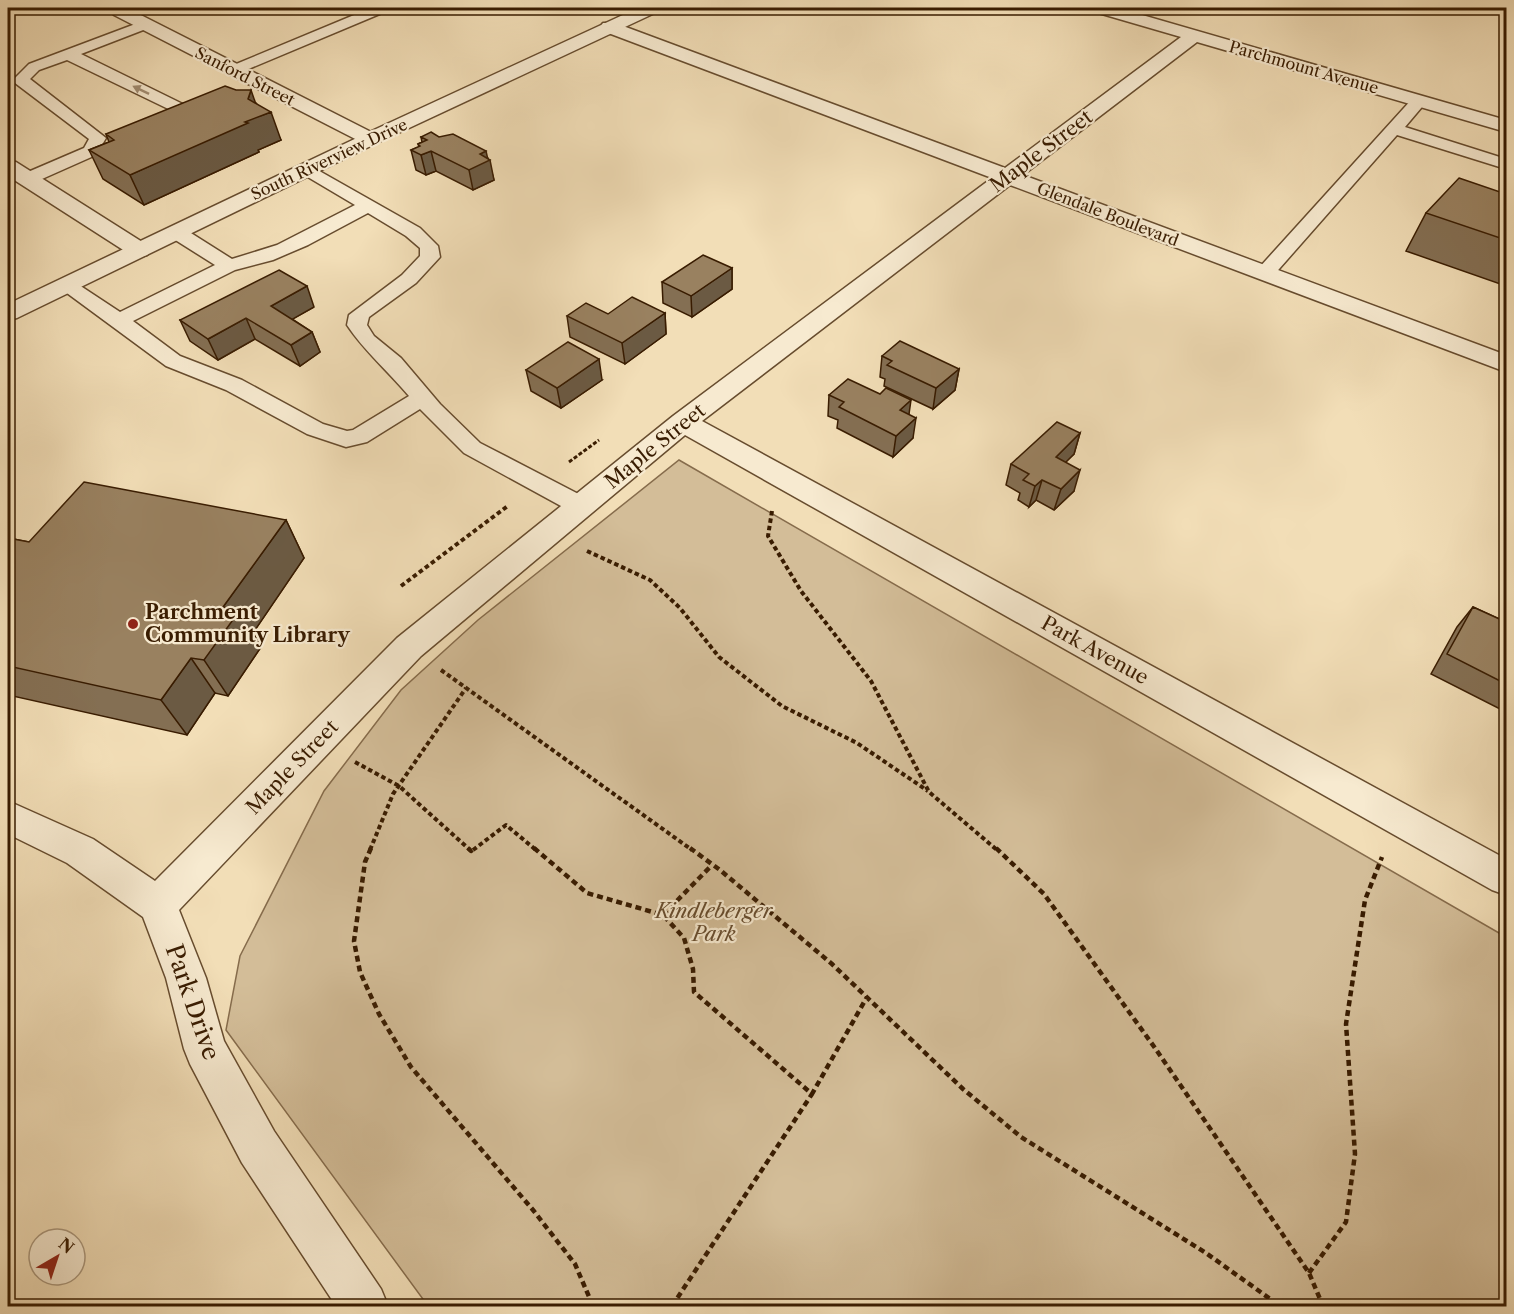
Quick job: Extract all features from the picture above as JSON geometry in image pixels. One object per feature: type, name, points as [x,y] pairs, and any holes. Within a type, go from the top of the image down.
[{"type":"street","name":"South Riverview Drive","points":[[8,313],[370,139],[651,8]]},
{"type":"street","name":"Parchmount Avenue","points":[[1101,8],[1506,126]]},
{"type":"street","name":"Sanford Street","points":[[120,11],[370,139]]},
{"type":"street","name":"Glendale Boulevard","points":[[609,27],[1506,364]]},
{"type":"street","name":"Maple Street","points":[[158,905],[409,647],[683,422],[1195,35]]},
{"type":"street","points":[[8,166],[139,250]]},
{"type":"street","name":"Park Avenue","points":[[683,422],[1506,878]]},
{"type":"street","points":[[8,817],[80,851],[158,905]]},
{"type":"street","name":"Park Drive","points":[[158,905],[186,978],[206,1048],[258,1148],[364,1306]]},
{"type":"lane","points":[[234,70],[377,10]]},
{"type":"lane","points":[[90,151],[98,138],[21,80],[34,67],[146,24]]},
{"type":"lane","points":[[68,54],[199,113],[172,122]]},
{"type":"lane","points":[[247,94],[266,86]]},
{"type":"lane","points":[[1265,273],[1419,101]]},
{"type":"lane","points":[[1394,129],[1506,164]]},
{"type":"lane","points":[[27,179],[111,144]]},
{"type":"lane","points":[[307,169],[413,232],[429,246],[430,257],[409,279],[359,315],[357,325],[367,340],[393,363],[422,398],[472,448],[581,506]]},
{"type":"lane","points":[[119,320],[230,265],[248,262],[299,242],[369,205]]},
{"type":"lane","points":[[176,232],[230,265]]},
{"type":"lane","points":[[66,285],[119,320],[173,361],[234,385],[315,429],[346,439],[359,437],[422,398]]},
{"type":"path","points":[[777,475],[768,536],[801,591],[870,681],[929,792]]},
{"type":"path","points":[[587,551],[650,580],[680,608],[719,657],[782,706],[857,743],[929,792],[986,839],[1044,894],[1155,1048],[1310,1274],[1323,1306]]},
{"type":"path","points":[[409,647],[712,865],[823,956],[963,1089],[1021,1137],[1206,1253],[1280,1306]]},
{"type":"path","points":[[466,688],[393,794],[365,862],[354,941],[360,972],[379,1014],[411,1067],[533,1210],[575,1264],[593,1306]]},
{"type":"path","points":[[317,741],[399,786],[471,851],[506,825],[587,893],[663,915],[684,938],[693,969],[694,992],[812,1094]]},
{"type":"path","points":[[1310,1274],[1346,1222],[1355,1154],[1346,1024],[1365,900],[1398,818]]},
{"type":"path","points":[[663,915],[712,865]]},
{"type":"path","points":[[672,1306],[812,1094],[867,997]]},
{"type":"green space","name":"Kindleberger Park","points":[[679,460],[1506,937],[1506,1306],[428,1306],[226,1030],[240,956],[324,791],[401,690],[478,620]]},
{"type":"building","points":[[225,86],[236,90],[251,90],[248,99],[271,112],[130,175],[89,150],[114,140],[106,134]]},
{"type":"building","points":[[431,132],[439,137],[453,134],[486,151],[480,154],[490,160],[469,170],[431,151],[421,155],[411,150],[427,140],[421,137]]},
{"type":"building","points":[[1459,178],[1506,194],[1506,240],[1426,213]]},
{"type":"building","points":[[703,255],[732,268],[691,296],[662,282]]},
{"type":"building","points":[[279,270],[307,286],[271,306],[312,332],[291,345],[246,318],[208,339],[180,320]]},
{"type":"building","points":[[632,297],[665,313],[622,343],[567,316],[586,303],[608,314]]},
{"type":"building","points":[[900,341],[959,369],[936,388],[887,365],[892,361],[882,356]]},
{"type":"building","points":[[568,342],[599,359],[557,388],[526,370]]},
{"type":"building","points":[[848,379],[880,394],[886,388],[911,400],[900,410],[916,418],[896,436],[839,407],[844,402],[829,395]]},
{"type":"building","points":[[1057,422],[1080,433],[1056,457],[1080,470],[1061,489],[1042,480],[1035,486],[1023,480],[1029,474],[1011,464]]},
{"type":"building","name":"Parchment Community Library","points":[[84,482],[286,520],[223,607],[240,610],[204,660],[191,658],[161,700],[8,666],[8,538],[29,542]]},
{"type":"building","points":[[1473,607],[1506,622],[1506,684],[1447,654]]},
{"type":"place","name":"Parchment Community Library","points":[[133,624]]}]
